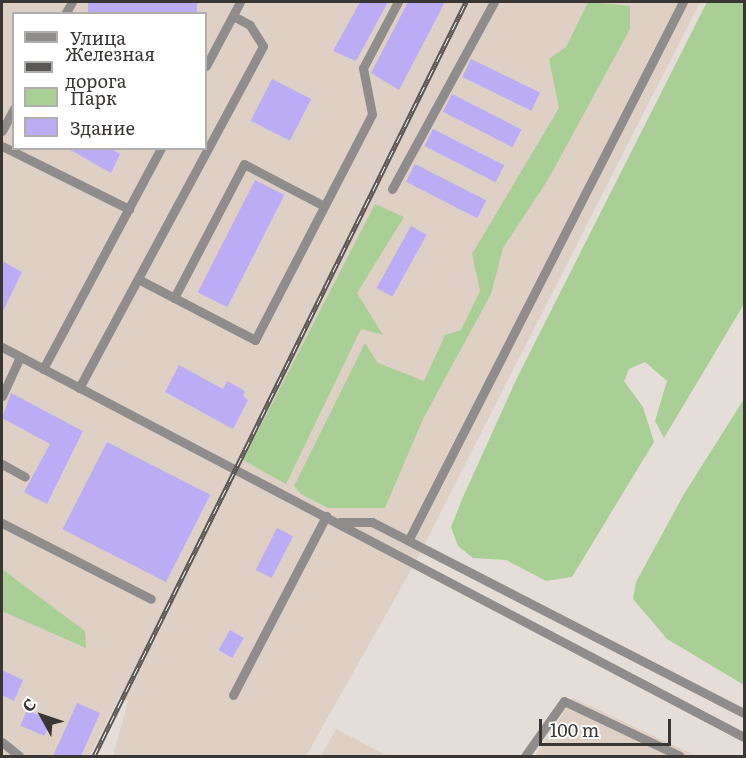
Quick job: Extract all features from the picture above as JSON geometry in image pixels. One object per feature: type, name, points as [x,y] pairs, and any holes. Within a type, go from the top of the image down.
[{"type":"street","points":[[207,64],[240,2]]},
{"type":"street","points":[[138,279],[255,340],[372,114],[363,68],[398,2]]},
{"type":"street","points":[[392,189],[494,2]]},
{"type":"street","points":[[409,539],[683,2]]},
{"type":"street","points":[[79,388],[263,46],[250,25],[232,16]]},
{"type":"street","points":[[2,130],[12,112]]},
{"type":"street","points":[[2,146],[129,209]]},
{"type":"street","points":[[43,369],[160,150]]},
{"type":"street","points":[[174,298],[244,164],[324,206]]},
{"type":"street","points":[[2,347],[744,736]]},
{"type":"street","points":[[2,396],[20,357]]},
{"type":"street","points":[[2,464],[25,477]]},
{"type":"street","points":[[233,695],[326,516]]},
{"type":"street","points":[[338,522],[372,522],[409,539],[744,713]]},
{"type":"street","points":[[2,523],[151,599]]},
{"type":"street","points":[[525,756],[564,701],[680,756]]},
{"type":"street","points":[[2,742],[19,756]]},
{"type":"shaded area","points":[[2,2],[700,2],[415,563],[306,756],[113,756],[128,701],[119,697],[90,756],[2,756]]},
{"type":"shaded area","points":[[573,698],[697,756],[535,756]]},
{"type":"shaded area","points":[[336,729],[388,756],[321,756]]},
{"type":"green space","points":[[588,2],[630,6],[630,29],[549,178],[503,248],[491,294],[424,417],[385,508],[328,508],[301,494],[294,486],[365,343],[378,363],[424,381],[445,335],[461,330],[480,291],[472,254],[559,108],[549,59],[566,47]]},
{"type":"green space","points":[[707,2],[744,2],[744,304],[664,438],[655,421],[667,381],[645,362],[629,369],[624,381],[643,407],[654,442],[572,577],[546,581],[506,560],[473,558],[458,546],[451,527],[463,497],[517,378]]},
{"type":"green space","points":[[375,204],[404,217],[357,293],[383,335],[361,329],[286,484],[243,460]]},
{"type":"green space","points":[[744,399],[744,685],[667,639],[633,599],[636,582],[684,494]]},
{"type":"green space","points":[[2,569],[85,631],[86,648],[2,611]]},
{"type":"building","points":[[88,2],[197,2],[197,12],[88,12]]},
{"type":"building","points":[[360,2],[388,2],[356,61],[333,51]]},
{"type":"building","points":[[408,2],[445,2],[399,90],[371,73]]},
{"type":"building","points":[[471,59],[540,93],[531,111],[462,77]]},
{"type":"building","points":[[272,79],[311,99],[290,141],[251,121]]},
{"type":"building","points":[[452,94],[521,129],[512,147],[443,112]]},
{"type":"building","points":[[433,129],[504,165],[496,182],[424,146]]},
{"type":"building","points":[[71,150],[114,150],[120,154],[111,173]]},
{"type":"building","points":[[415,164],[486,200],[477,218],[406,182]]},
{"type":"building","points":[[255,180],[284,195],[227,307],[198,292]]},
{"type":"building","points":[[411,226],[427,235],[392,297],[377,288]]},
{"type":"building","points":[[2,261],[22,272],[2,313]]},
{"type":"building","points":[[179,365],[223,389],[227,381],[245,391],[243,396],[248,400],[233,429],[165,392]]},
{"type":"building","points":[[11,393],[83,431],[47,504],[24,492],[50,444],[2,418]]},
{"type":"building","points":[[107,442],[210,495],[166,582],[63,529]]},
{"type":"building","points":[[277,528],[293,536],[272,578],[256,570]]},
{"type":"building","points":[[230,630],[244,638],[232,658],[218,650]]},
{"type":"building","points":[[2,670],[23,680],[14,701],[2,695]]},
{"type":"building","points":[[77,703],[100,713],[81,756],[53,756]]},
{"type":"building","points":[[27,710],[51,720],[44,736],[20,726]]},
{"type":"railway","points":[[94,756],[466,2]]}]
